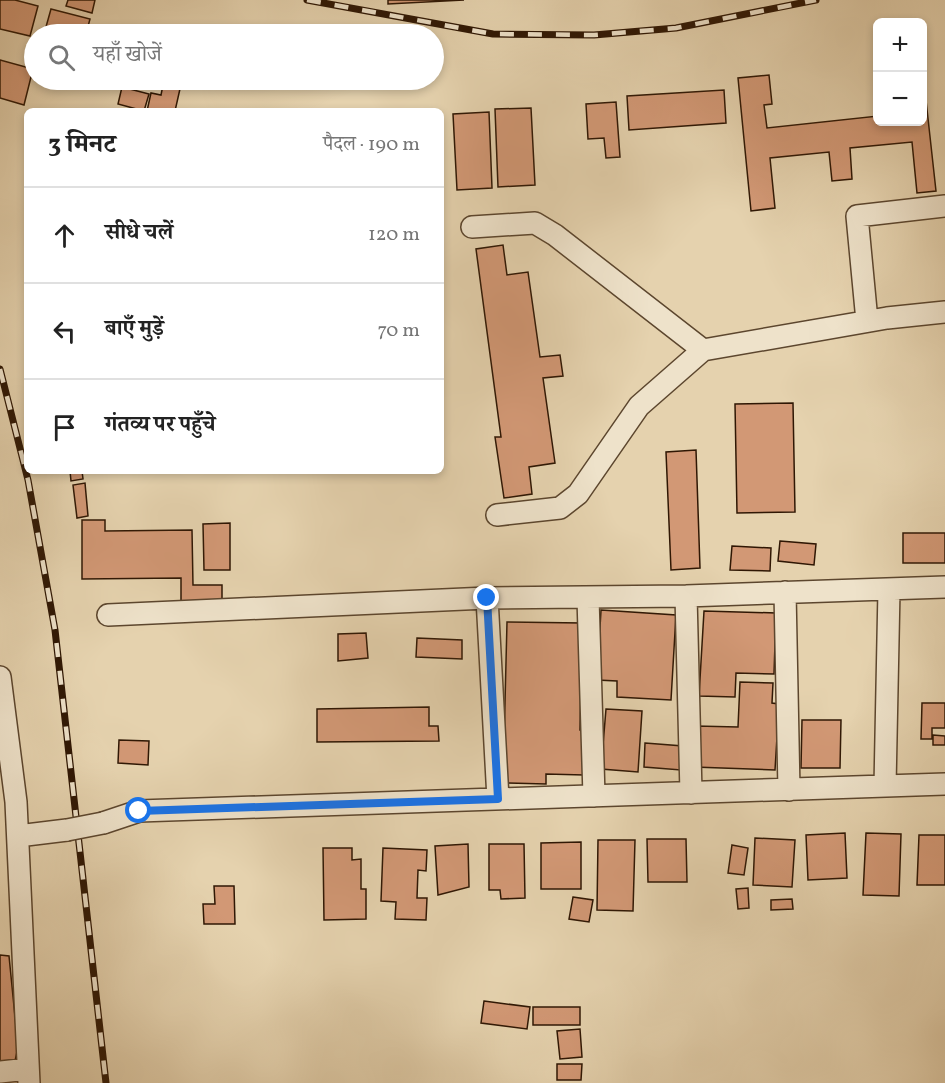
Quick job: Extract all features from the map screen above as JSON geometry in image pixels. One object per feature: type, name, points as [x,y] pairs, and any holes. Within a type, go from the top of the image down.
[{"type":"street","points":[[867,321],[857,216],[945,206]]},
{"type":"street","points":[[472,227],[535,223],[555,235],[703,350]]},
{"type":"street","points":[[497,515],[560,508],[578,494],[639,406],[703,350],[867,321],[945,312]]},
{"type":"street","points":[[108,615],[487,598],[686,596],[945,587]]},
{"type":"street","points":[[885,786],[888,590]]},
{"type":"street","points":[[785,592],[789,789]]},
{"type":"street","points":[[686,596],[691,793]]},
{"type":"street","points":[[487,598],[498,799]]},
{"type":"street","points":[[588,598],[594,796]]},
{"type":"street","points":[[0,677],[18,836],[28,1076],[0,1072]]},
{"type":"street","points":[[0,788],[10,764]]},
{"type":"street","points":[[18,836],[103,823],[139,811],[945,784]]},
{"type":"building","points":[[0,0],[15,0],[38,6],[33,24],[24,24],[24,35],[0,29]]},
{"type":"building","points":[[68,0],[95,0],[92,13],[66,6]]},
{"type":"building","points":[[388,0],[464,0],[388,4]]},
{"type":"building","points":[[51,9],[90,19],[89,24],[47,24]]},
{"type":"building","points":[[0,60],[24,67],[24,90],[28,90],[24,105],[0,98]]},
{"type":"building","points":[[769,75],[772,104],[764,105],[767,128],[873,117],[873,126],[927,126],[927,109],[936,191],[917,193],[912,142],[850,148],[852,179],[832,181],[829,152],[770,158],[775,208],[751,211],[738,78]]},
{"type":"building","points":[[121,90],[149,94],[145,108],[118,104]]},
{"type":"building","points":[[162,90],[180,90],[176,108],[148,108],[151,93],[161,95]]},
{"type":"building","points":[[724,90],[726,123],[629,130],[627,96]]},
{"type":"building","points":[[616,102],[620,157],[606,158],[604,138],[588,139],[586,104]]},
{"type":"building","points":[[531,108],[535,185],[498,187],[495,109]]},
{"type":"building","points":[[489,112],[492,188],[457,190],[453,114]]},
{"type":"building","points":[[503,245],[507,275],[528,272],[540,357],[560,355],[563,376],[543,378],[555,463],[529,467],[532,494],[504,498],[495,437],[501,437],[476,249]]},
{"type":"building","points":[[793,403],[795,512],[737,513],[735,404]]},
{"type":"building","points":[[696,450],[700,568],[671,570],[666,452]]},
{"type":"building","points":[[70,474],[82,474],[83,479],[71,481]]},
{"type":"building","points":[[85,483],[88,516],[77,518],[73,485]]},
{"type":"building","points":[[82,520],[105,520],[105,531],[192,530],[193,585],[222,585],[222,602],[181,602],[181,578],[82,579]]},
{"type":"building","points":[[230,523],[230,570],[204,570],[203,524]]},
{"type":"building","points":[[903,533],[945,533],[945,563],[903,563]]},
{"type":"building","points":[[780,541],[816,544],[814,565],[778,561]]},
{"type":"building","points":[[732,546],[771,548],[770,571],[730,570]]},
{"type":"building","points":[[601,610],[676,615],[671,700],[617,697],[617,681],[597,680]]},
{"type":"building","points":[[704,611],[776,613],[774,674],[736,673],[735,697],[699,696]]},
{"type":"building","points":[[507,622],[582,623],[580,730],[585,730],[584,775],[546,774],[546,784],[503,783]]},
{"type":"building","points":[[366,633],[368,658],[338,661],[338,634]]},
{"type":"building","points":[[417,638],[462,640],[462,659],[416,657]]},
{"type":"building","points":[[740,682],[773,683],[772,703],[779,704],[775,770],[694,767],[696,726],[738,727]]},
{"type":"building","points":[[922,703],[945,703],[945,728],[932,728],[932,739],[921,739]]},
{"type":"building","points":[[429,707],[429,726],[438,726],[439,741],[317,742],[317,709]]},
{"type":"building","points":[[606,709],[642,711],[638,772],[601,769]]},
{"type":"building","points":[[802,720],[841,720],[840,768],[801,768]]},
{"type":"building","points":[[933,735],[945,736],[945,745],[933,745]]},
{"type":"building","points":[[119,740],[149,741],[148,765],[118,763]]},
{"type":"building","points":[[645,743],[683,746],[681,770],[644,767]]},
{"type":"building","points":[[845,833],[847,878],[808,880],[806,835]]},
{"type":"building","points":[[866,833],[901,834],[899,896],[863,895]]},
{"type":"building","points":[[919,835],[945,835],[945,885],[917,885]]},
{"type":"building","points":[[755,838],[795,840],[792,887],[753,885]]},
{"type":"building","points":[[647,839],[686,839],[687,882],[648,882]]},
{"type":"building","points":[[598,840],[635,840],[633,911],[597,910]]},
{"type":"building","points":[[581,842],[581,889],[541,889],[541,843]]},
{"type":"building","points":[[468,844],[469,887],[438,895],[435,846]]},
{"type":"building","points":[[489,844],[524,844],[525,898],[501,899],[500,890],[489,890]]},
{"type":"building","points":[[732,845],[748,848],[744,875],[728,873]]},
{"type":"building","points":[[323,848],[352,848],[352,860],[361,859],[361,889],[366,889],[366,919],[324,920]]},
{"type":"building","points":[[383,848],[427,850],[426,871],[418,870],[417,898],[427,898],[426,920],[395,919],[396,902],[381,901]]},
{"type":"building","points":[[214,886],[234,886],[235,924],[204,924],[203,904],[215,904]]},
{"type":"building","points":[[748,888],[749,908],[738,909],[736,889]]},
{"type":"building","points":[[573,897],[593,900],[589,922],[569,919]]},
{"type":"building","points":[[792,899],[793,909],[771,910],[771,900]]},
{"type":"building","points":[[0,955],[9,956],[18,1047],[15,1061],[0,1062]]},
{"type":"building","points":[[484,1001],[530,1007],[527,1029],[481,1023]]},
{"type":"building","points":[[533,1007],[580,1007],[580,1025],[533,1025]]},
{"type":"building","points":[[580,1029],[582,1057],[560,1059],[557,1031]]},
{"type":"building","points":[[557,1064],[582,1064],[581,1080],[557,1080]]},
{"type":"railway","points":[[307,0],[438,24]]},
{"type":"railway","points":[[444,25],[493,34],[594,35],[676,28],[816,0]]},
{"type":"railway","points":[[0,369],[24,464]]},
{"type":"railway","points":[[26,474],[55,630],[106,1083]]},
{"type":"route","points":[[139,811],[498,799],[487,598]]}]
